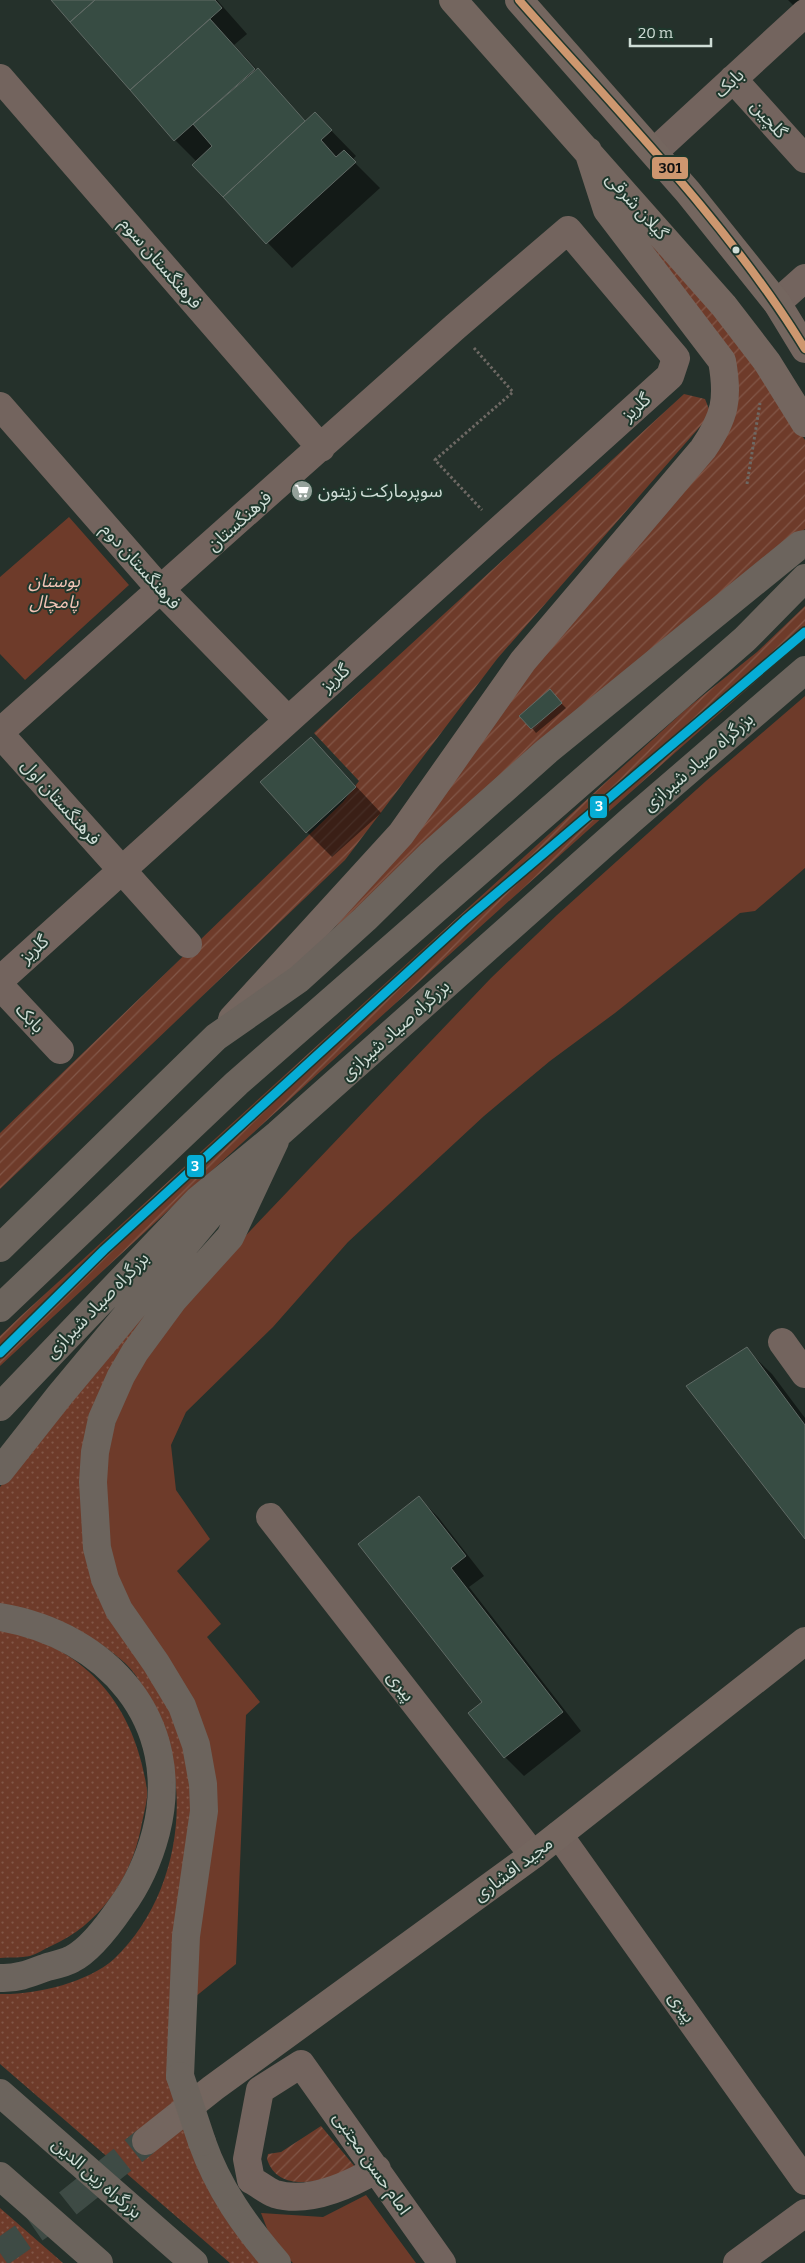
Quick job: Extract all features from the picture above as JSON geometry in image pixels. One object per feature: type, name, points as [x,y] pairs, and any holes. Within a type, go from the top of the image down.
[{"type":"highway","points":[[0,1248],[216,1036],[299,979],[365,919],[430,854],[547,751],[738,593],[800,545],[805,544]]},
{"type":"highway","points":[[0,1308],[237,1083],[745,639],[805,578]]},
{"type":"highway","name":"بزرگراه صیاد شیرازی","points":[[0,1407],[198,1200],[278,1134],[631,820],[805,670]]},
{"type":"highway","points":[[0,1471],[60,1395],[278,1134]]},
{"type":"highway","points":[[277,2263],[249,2231],[212,2171],[180,2076],[186,1936],[204,1811],[203,1784],[196,1745],[182,1706],[156,1663],[119,1610],[105,1579],[96,1548],[93,1482],[95,1452],[102,1419],[121,1376],[135,1352],[174,1299],[230,1237],[278,1134]]},
{"type":"highway","points":[[0,1617],[20,1621],[56,1633],[89,1651],[119,1676],[139,1704],[152,1728],[162,1766],[161,1813],[149,1858],[130,1895],[104,1930],[74,1958],[12,1979],[0,1978]]},
{"type":"highway","name":"بزرگراه زین الدین","points":[[0,2093],[194,2263]]},
{"type":"highway","points":[[0,2176],[99,2263]]},
{"type":"main road","name":"گیلان شرقی","points":[[453,0],[694,271],[767,362],[805,423]]},
{"type":"main road","points":[[519,0],[654,152],[777,303],[805,349]]},
{"type":"main road","points":[[216,1036],[401,834],[523,661],[703,449],[716,429],[724,405],[727,387],[722,361],[607,210],[588,151]]},
{"type":"main road","name":"مجید افشاری","points":[[146,2141],[214,2088],[533,1855],[805,1641]]},
{"type":"street","name":"بابک","points":[[654,152],[805,13]]},
{"type":"street","name":"فرهنگستان سوم","points":[[0,78],[321,448]]},
{"type":"street","name":"گلچین","points":[[733,79],[805,159]]},
{"type":"street","name":"فرهنگستان","points":[[0,733],[455,327],[568,230],[676,358],[670,376]]},
{"type":"street","points":[[777,303],[805,278]]},
{"type":"street","name":"گلریز","points":[[0,980],[670,376]]},
{"type":"street","name":"فرهنگستان دوم","points":[[0,406],[161,590],[288,720]]},
{"type":"street","name":"فرهنگستان اول","points":[[0,733],[188,944]]},
{"type":"street","name":"بابک","points":[[0,986],[60,1050]]},
{"type":"street","points":[[782,1342],[805,1374]]},
{"type":"street","name":"پیری","points":[[270,1517],[533,1855]]},
{"type":"street","name":"پیری","points":[[559,1835],[805,2181]]},
{"type":"street","name":"امام حسن مجتبی","points":[[376,2169],[350,2185],[306,2196],[276,2194],[251,2180],[247,2158],[260,2090],[301,2064],[376,2169],[442,2263]]},
{"type":"street","points":[[737,2263],[805,2212]]},
{"type":"path","points":[[455,327],[513,392],[435,460],[500,529]]},
{"type":"path","points":[[747,484],[767,362]]},
{"type":"green space","points":[[611,201],[649,232],[737,341],[805,440],[805,529],[770,556],[315,954],[734,400]]},
{"type":"green space","points":[[684,394],[705,399],[711,414],[497,659],[345,860],[0,1189],[0,1133],[343,802],[359,781],[314,733]]},
{"type":"green space","name":"بوستان پامچال","points":[[69,517],[129,585],[25,680],[0,654],[0,577]]},
{"type":"green space","points":[[805,606],[805,638],[400,999],[0,1366],[0,1336],[22,1315],[686,709],[757,652]]},
{"type":"green space","points":[[805,696],[805,868],[755,911],[740,913],[615,1013],[550,1061],[484,1116],[348,1242],[273,1327],[186,1412],[171,1445],[176,1490],[210,1539],[177,1571],[221,1624],[207,1637],[260,1702],[246,1715],[236,1964],[190,2001],[212,1802],[121,1590],[107,1540],[107,1451],[128,1380],[211,1272],[491,978],[557,915],[706,781]]},
{"type":"green space","points":[[186,1266],[94,1418],[81,1456],[82,1509],[179,1724],[194,1809],[175,2074],[267,2263],[230,2263],[0,2064],[0,1994],[44,1990],[90,1975],[114,1959],[132,1940],[147,1918],[168,1870],[176,1817],[176,1791],[171,1757],[156,1714],[148,1696],[132,1670],[97,1642],[67,1625],[34,1613],[0,1605],[0,1487],[77,1390]]},
{"type":"green space","points":[[0,1630],[30,1638],[57,1649],[81,1665],[101,1684],[118,1706],[131,1731],[141,1759],[147,1790],[146,1804],[136,1847],[121,1882],[110,1898],[84,1926],[68,1937],[27,1957],[0,1958]]},
{"type":"green space","points":[[321,2126],[356,2168],[333,2177],[306,2182],[282,2178],[273,2171],[267,2159],[268,2154],[281,2152]]},
{"type":"green space","points":[[366,2195],[416,2263],[293,2263],[273,2244],[261,2213],[323,2217]]},
{"type":"green space","points":[[0,2208],[55,2256],[63,2263],[0,2263]]},
{"type":"building","points":[[51,0],[95,0],[70,22]]},
{"type":"building","points":[[95,0],[215,0],[222,8],[130,90],[70,22]]},
{"type":"building","points":[[210,19],[255,69],[174,141],[130,90]]},
{"type":"building","points":[[258,68],[305,121],[223,197],[192,165],[212,146],[193,124]]},
{"type":"building","points":[[315,112],[332,130],[321,140],[336,157],[344,150],[356,162],[266,244],[223,197]]},
{"type":"building","points":[[550,689],[562,703],[531,729],[519,716]]},
{"type":"building","points":[[311,737],[356,787],[306,833],[260,782]]},
{"type":"building","points":[[747,1347],[805,1425],[805,1539],[686,1386]]},
{"type":"building","points":[[419,1496],[466,1556],[451,1568],[563,1712],[504,1758],[468,1713],[482,1702],[358,1544]]},
{"type":"tunnel","points":[[0,2253],[46,2221],[146,2141]]},
{"type":"transit line","name":"301","points":[[519,0],[707,213],[742,257],[805,349]]},
{"type":"transit line","name":"3","points":[[0,1353],[104,1250],[465,920],[805,632]]},
{"type":"place","name":"سوپرمارکت زیتون","points":[[302,491]]}]
